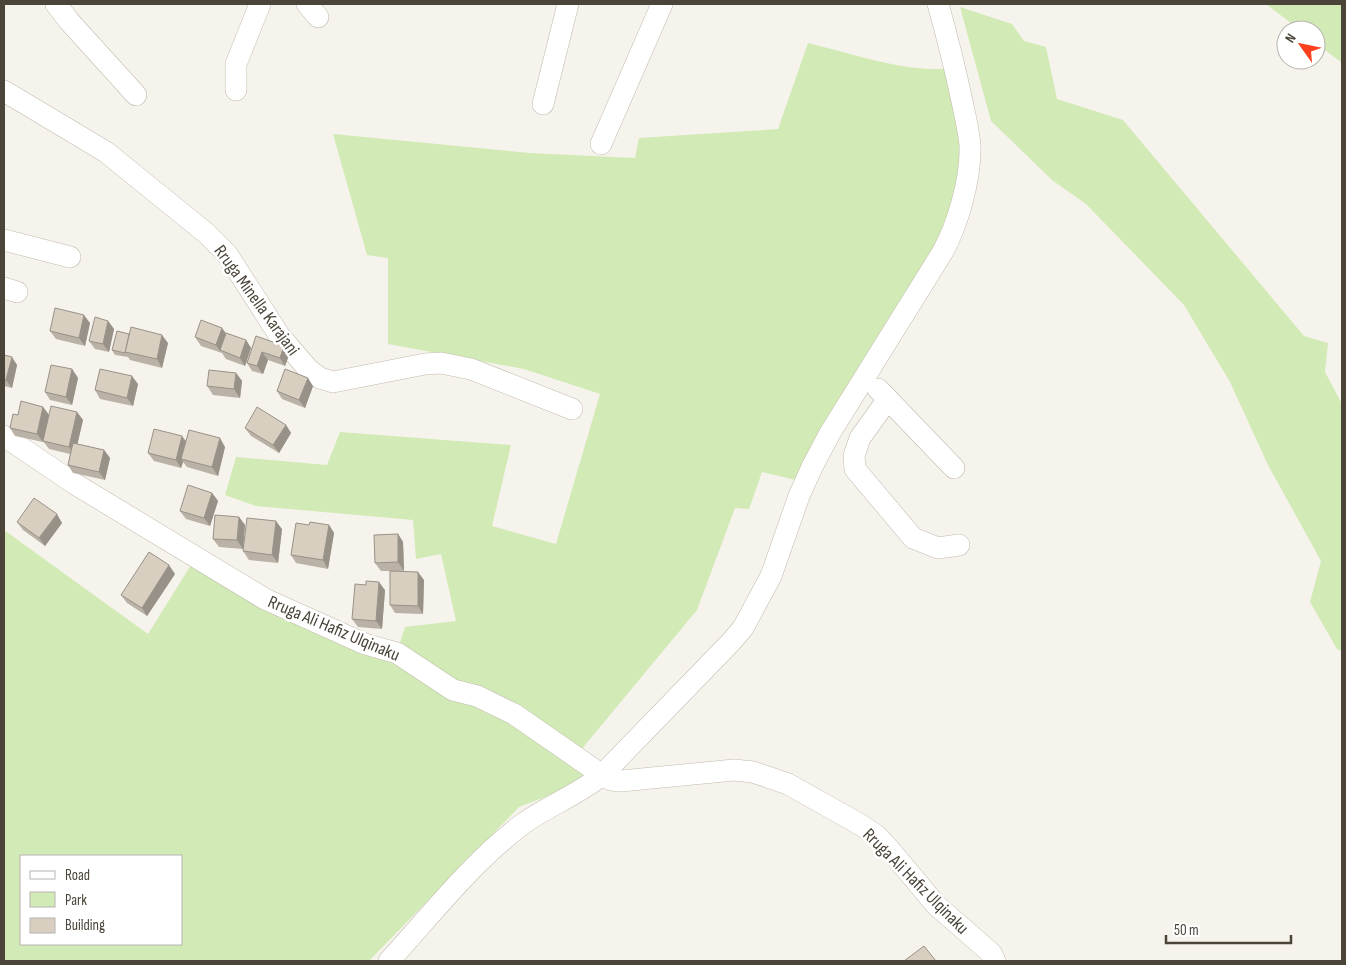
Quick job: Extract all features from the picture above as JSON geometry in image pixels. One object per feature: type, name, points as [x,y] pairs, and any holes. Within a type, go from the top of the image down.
[{"type":"street","points":[[56,4],[136,95]]},
{"type":"street","points":[[236,90],[236,64],[260,4]]},
{"type":"street","points":[[543,104],[568,4]]},
{"type":"street","points":[[601,144],[662,4]]},
{"type":"street","points":[[389,961],[465,878],[504,840],[526,822],[585,788],[602,775],[732,642],[743,628],[771,576],[804,482],[830,433],[950,240],[955,226],[968,174],[970,146],[955,68],[938,4]]},
{"type":"street","name":"Rruga Minella Karajani","points":[[4,91],[106,152],[206,233],[228,254],[279,335],[309,370],[320,378],[333,382],[425,364],[441,363],[470,369],[572,409]]},
{"type":"street","points":[[4,240],[70,257]]},
{"type":"street","points":[[866,376],[954,468]]},
{"type":"street","points":[[888,398],[860,438],[854,456],[855,469],[913,538],[938,548],[959,545]]},
{"type":"street","name":"Rruga Ali Hafiz Ulqinaku","points":[[4,436],[75,484],[266,599],[365,644],[397,653],[452,690],[477,696],[514,714],[611,780],[622,781],[734,770],[753,772],[788,784],[877,836],[936,905],[991,953],[995,961]]},
{"type":"green space","points":[[1266,4],[1342,4],[1342,63],[1326,51],[1326,20],[1287,20]]},
{"type":"green space","points":[[960,7],[1012,24],[1024,41],[1046,47],[1057,99],[1123,120],[1304,336],[1328,343],[1325,372],[1342,404],[1342,651],[1337,649],[1310,602],[1321,561],[1268,465],[1230,382],[1184,305],[1086,204],[1052,180],[991,121]]},
{"type":"green space","points":[[808,43],[900,66],[937,69],[955,68],[968,129],[955,227],[804,482],[762,472],[749,509],[735,508],[697,610],[576,756],[602,775],[519,807],[369,961],[4,961],[4,530],[148,634],[196,557],[397,652],[405,627],[456,621],[441,554],[416,559],[413,520],[256,506],[225,495],[236,457],[327,465],[340,432],[511,445],[492,526],[556,544],[600,394],[524,369],[388,344],[388,258],[367,255],[333,134],[530,153],[635,158],[639,138],[778,129]]},
{"type":"building","points":[[55,308],[84,315],[79,338],[50,331]]},
{"type":"building","points":[[95,317],[108,321],[103,344],[89,341]]},
{"type":"building","points":[[201,320],[222,328],[216,345],[195,337]]},
{"type":"building","points":[[131,327],[162,335],[157,359],[125,352]]},
{"type":"building","points":[[117,331],[129,334],[125,353],[112,350]]},
{"type":"building","points":[[226,333],[246,340],[240,358],[220,350]]},
{"type":"building","points":[[256,336],[284,346],[280,358],[262,352],[257,366],[247,363]]},
{"type":"building","points":[[4,355],[12,357],[6,380],[4,379]]},
{"type":"building","points":[[51,365],[72,369],[66,397],[45,392]]},
{"type":"building","points":[[100,369],[132,376],[127,398],[95,390]]},
{"type":"building","points":[[285,369],[308,378],[299,400],[277,391]]},
{"type":"building","points":[[209,370],[236,373],[234,389],[207,386]]},
{"type":"building","points":[[21,401],[43,407],[37,434],[10,428],[13,414],[18,415]]},
{"type":"building","points":[[51,406],[77,412],[69,447],[43,441]]},
{"type":"building","points":[[257,407],[286,425],[273,445],[245,428]]},
{"type":"building","points":[[154,429],[182,436],[176,460],[148,453]]},
{"type":"building","points":[[189,430],[220,438],[212,467],[181,459]]},
{"type":"building","points":[[73,443],[104,450],[99,472],[68,465]]},
{"type":"building","points":[[188,485],[212,493],[204,518],[180,511]]},
{"type":"building","points":[[34,498],[57,514],[39,538],[17,522]]},
{"type":"building","points":[[215,515],[239,517],[237,540],[213,539]]},
{"type":"building","points":[[247,518],[276,521],[272,555],[243,551]]},
{"type":"building","points":[[310,522],[329,525],[323,560],[291,555],[296,523],[309,525]]},
{"type":"building","points":[[398,534],[398,562],[375,563],[374,535]]},
{"type":"building","points":[[149,552],[169,565],[142,608],[121,595]]},
{"type":"building","points":[[390,571],[418,572],[418,606],[390,605]]},
{"type":"building","points":[[366,581],[379,582],[376,621],[352,619],[355,584],[366,585]]},
{"type":"building","points":[[924,946],[936,961],[904,961]]}]
